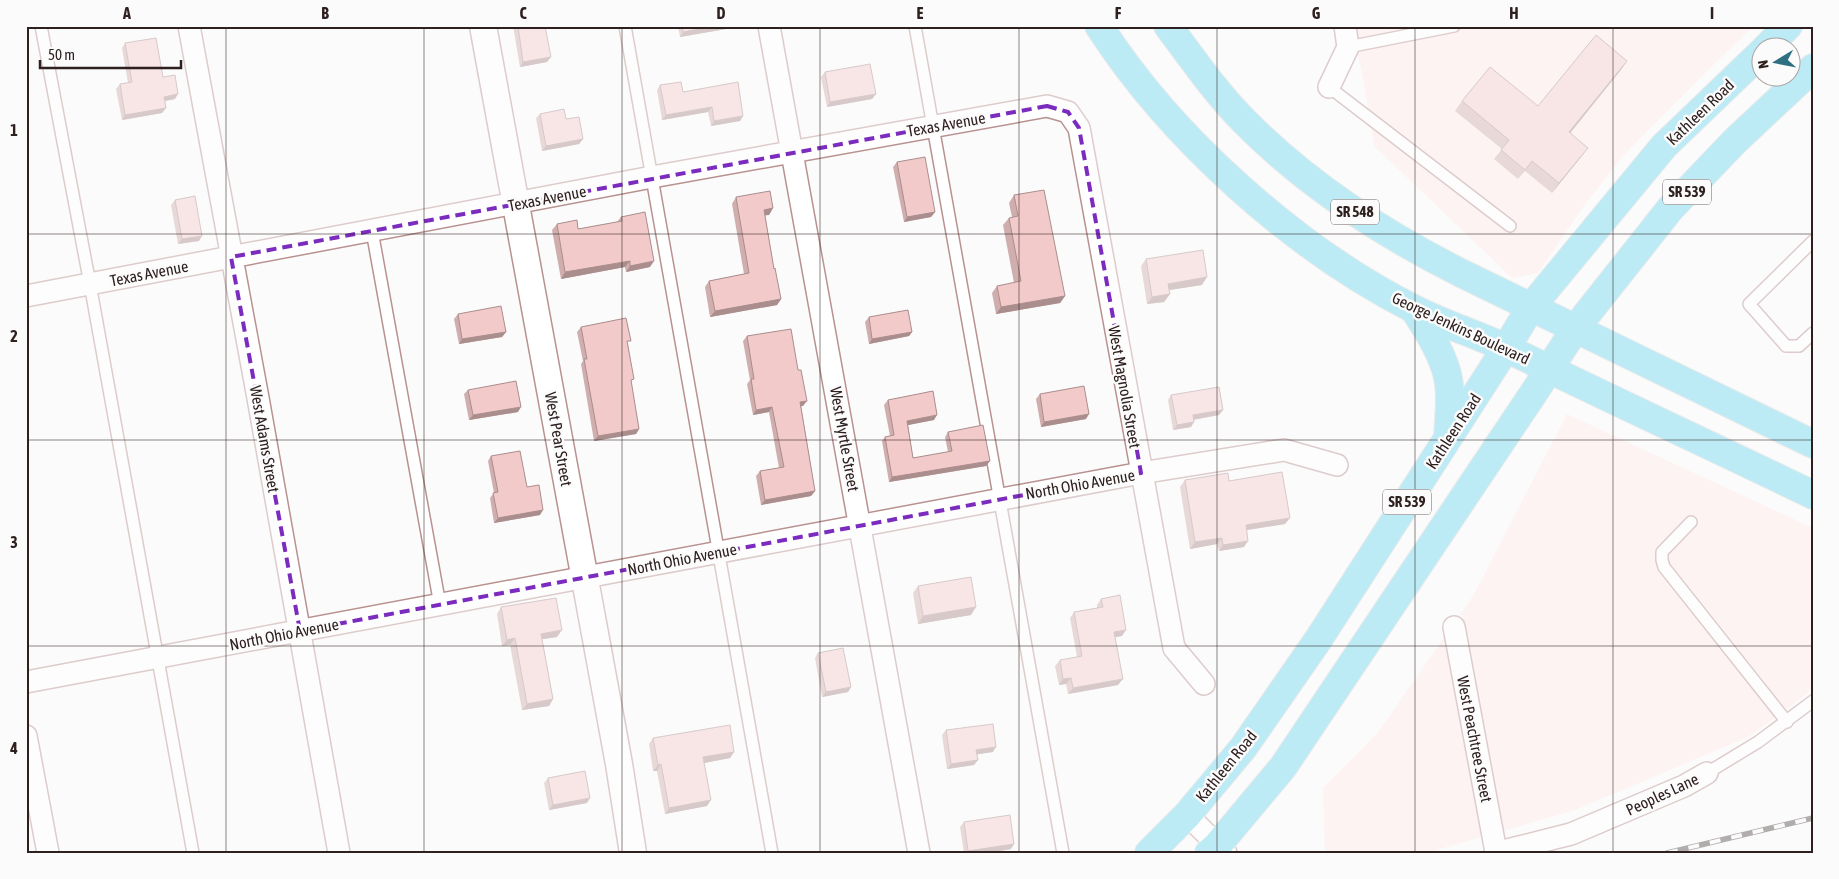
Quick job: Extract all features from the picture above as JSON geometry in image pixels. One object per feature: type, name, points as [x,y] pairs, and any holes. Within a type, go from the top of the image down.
[{"type":"main road","name":"George Jenkins Boulevard","points":[[1099,26],[1150,95],[1203,153],[1259,204],[1358,277],[1414,309],[1506,348],[1813,495]]},
{"type":"main road","name":"SR 548","points":[[1168,26],[1207,78],[1243,120],[1293,167],[1353,211],[1413,249],[1813,444]]},
{"type":"main road","points":[[1776,38],[1788,26]]},
{"type":"main road","name":"Kathleen Road","points":[[1149,853],[1187,815],[1244,748],[1302,664],[1531,307],[1664,146],[1752,62]]},
{"type":"main road","name":"SR 539","points":[[1217,850],[1283,766],[1550,370],[1575,329],[1670,209],[1735,141],[1813,68]]},
{"type":"main road","points":[[1414,309],[1435,343],[1446,368],[1450,402],[1447,439]]},
{"type":"street","name":"West Adams Street","points":[[189,26],[339,853]]},
{"type":"street","name":"West Pear Street","points":[[484,26],[633,853]]},
{"type":"street","name":"West Myrtle Street","points":[[769,26],[919,853]]},
{"type":"street","points":[[1328,87],[1346,36]]},
{"type":"street","name":"Texas Avenue","points":[[26,296],[652,177],[933,126],[1047,106],[1068,112]]},
{"type":"street","name":"West Magnolia Street","points":[[1068,112],[1079,128],[1174,648],[1204,684]]},
{"type":"street","name":"North Ohio Avenue","points":[[26,682],[584,578],[860,524],[1141,473],[1284,450],[1337,465]]},
{"type":"street","name":"West Peachtree Street","points":[[1454,626],[1496,853]]},
{"type":"street","points":[[26,736],[48,853]]},
{"type":"street","name":"Peoples Lane","points":[[1496,853],[1571,834],[1684,786],[1707,773]]},
{"type":"street","points":[[1187,815],[1217,850]]},
{"type":"lane","points":[[41,26],[90,284],[193,853]]},
{"type":"lane","points":[[625,26],[772,853]]},
{"type":"lane","points":[[915,26],[1063,853]]},
{"type":"lane","points":[[1346,36],[1454,26]]},
{"type":"lane","points":[[1328,87],[1510,226]]},
{"type":"lane","points":[[372,231],[440,605]]},
{"type":"lane","points":[[1813,241],[1749,304],[1786,346],[1799,346],[1813,334]]},
{"type":"lane","points":[[1692,522],[1662,552],[1664,567],[1787,722]]},
{"type":"lane","name":"Peoples Lane","points":[[1707,773],[1758,742],[1813,701]]},
{"type":"highlighted area","points":[[1047,106],[1068,112],[1079,128],[1141,473],[300,631],[231,257]]},
{"type":"shaded area","points":[[1356,26],[1754,26],[1623,156],[1583,207],[1538,273],[1512,278],[1374,146],[1357,52],[1359,45]]},
{"type":"shaded area","points":[[1567,414],[1813,528],[1813,688],[1789,708],[1748,737],[1575,810],[1504,831],[1463,615],[1459,616],[1473,596]]},
{"type":"shaded area","points":[[1445,636],[1482,837],[1426,853],[1325,853],[1323,788],[1379,731]]},
{"type":"building","points":[[518,26],[545,26],[551,57],[523,62]]},
{"type":"building","points":[[682,26],[715,26],[683,32]]},
{"type":"building","points":[[1596,35],[1627,61],[1569,132],[1588,148],[1559,183],[1532,161],[1525,170],[1501,150],[1509,140],[1462,101],[1490,67],[1538,106]]},
{"type":"building","points":[[156,38],[163,77],[175,75],[178,94],[164,97],[166,108],[125,115],[120,84],[132,82],[125,43]]},
{"type":"building","points":[[870,64],[876,94],[830,102],[825,72]]},
{"type":"building","points":[[681,82],[683,92],[738,82],[743,116],[714,121],[712,107],[666,115],[660,85]]},
{"type":"building","points":[[564,109],[566,119],[579,117],[583,139],[546,146],[540,114]]},
{"type":"building","points":[[925,157],[935,212],[907,217],[897,162]]},
{"type":"building","points":[[1044,190],[1065,296],[1001,307],[997,286],[1021,281],[1009,218],[1018,216],[1014,195]]},
{"type":"building","points":[[770,191],[773,208],[764,210],[781,299],[715,311],[709,281],[749,273],[736,197]]},
{"type":"building","points":[[195,196],[202,236],[182,239],[175,200]]},
{"type":"building","points":[[645,212],[654,261],[630,266],[630,261],[565,272],[557,224],[577,220],[578,229],[622,221],[621,217]]},
{"type":"building","points":[[1203,250],[1207,277],[1168,284],[1170,294],[1152,297],[1146,259]]},
{"type":"building","points":[[501,306],[506,332],[462,339],[458,314]]},
{"type":"building","points":[[908,310],[912,332],[872,339],[869,317]]},
{"type":"building","points":[[626,318],[631,341],[627,341],[634,379],[631,380],[639,429],[598,436],[584,359],[587,359],[581,327]]},
{"type":"building","points":[[791,329],[798,370],[801,370],[807,401],[800,402],[815,491],[765,500],[760,471],[784,467],[772,407],[756,410],[751,379],[754,379],[747,336]]},
{"type":"building","points":[[516,381],[521,407],[473,415],[468,390]]},
{"type":"building","points":[[1084,386],[1089,414],[1044,422],[1040,394]]},
{"type":"building","points":[[1219,387],[1223,410],[1193,415],[1194,422],[1177,425],[1171,395]]},
{"type":"building","points":[[933,391],[937,415],[907,421],[913,458],[952,451],[948,432],[983,425],[990,461],[892,477],[885,437],[894,435],[888,400]]},
{"type":"building","points":[[520,451],[527,487],[539,485],[543,510],[498,518],[493,493],[498,492],[491,456]]},
{"type":"building","points":[[1282,472],[1290,518],[1246,525],[1248,541],[1223,545],[1222,538],[1195,542],[1185,480],[1228,473],[1229,481]]},
{"type":"building","points":[[971,577],[976,607],[923,616],[918,586]]},
{"type":"building","points":[[1120,595],[1126,630],[1114,632],[1123,679],[1073,688],[1071,678],[1063,679],[1060,660],[1082,656],[1074,612],[1103,607],[1101,599]]},
{"type":"building","points":[[556,598],[562,630],[541,634],[553,699],[527,704],[515,638],[507,640],[501,607]]},
{"type":"building","points":[[843,648],[851,687],[826,692],[818,653]]},
{"type":"building","points":[[993,724],[996,747],[976,750],[978,760],[951,764],[946,730]]},
{"type":"building","points":[[730,725],[734,752],[703,757],[711,800],[669,808],[661,764],[658,765],[653,738]]},
{"type":"building","points":[[585,771],[590,798],[553,805],[548,778]]},
{"type":"building","points":[[1010,815],[1014,844],[968,851],[964,822]]},
{"type":"railway","points":[[1667,853],[1813,818]]}]
